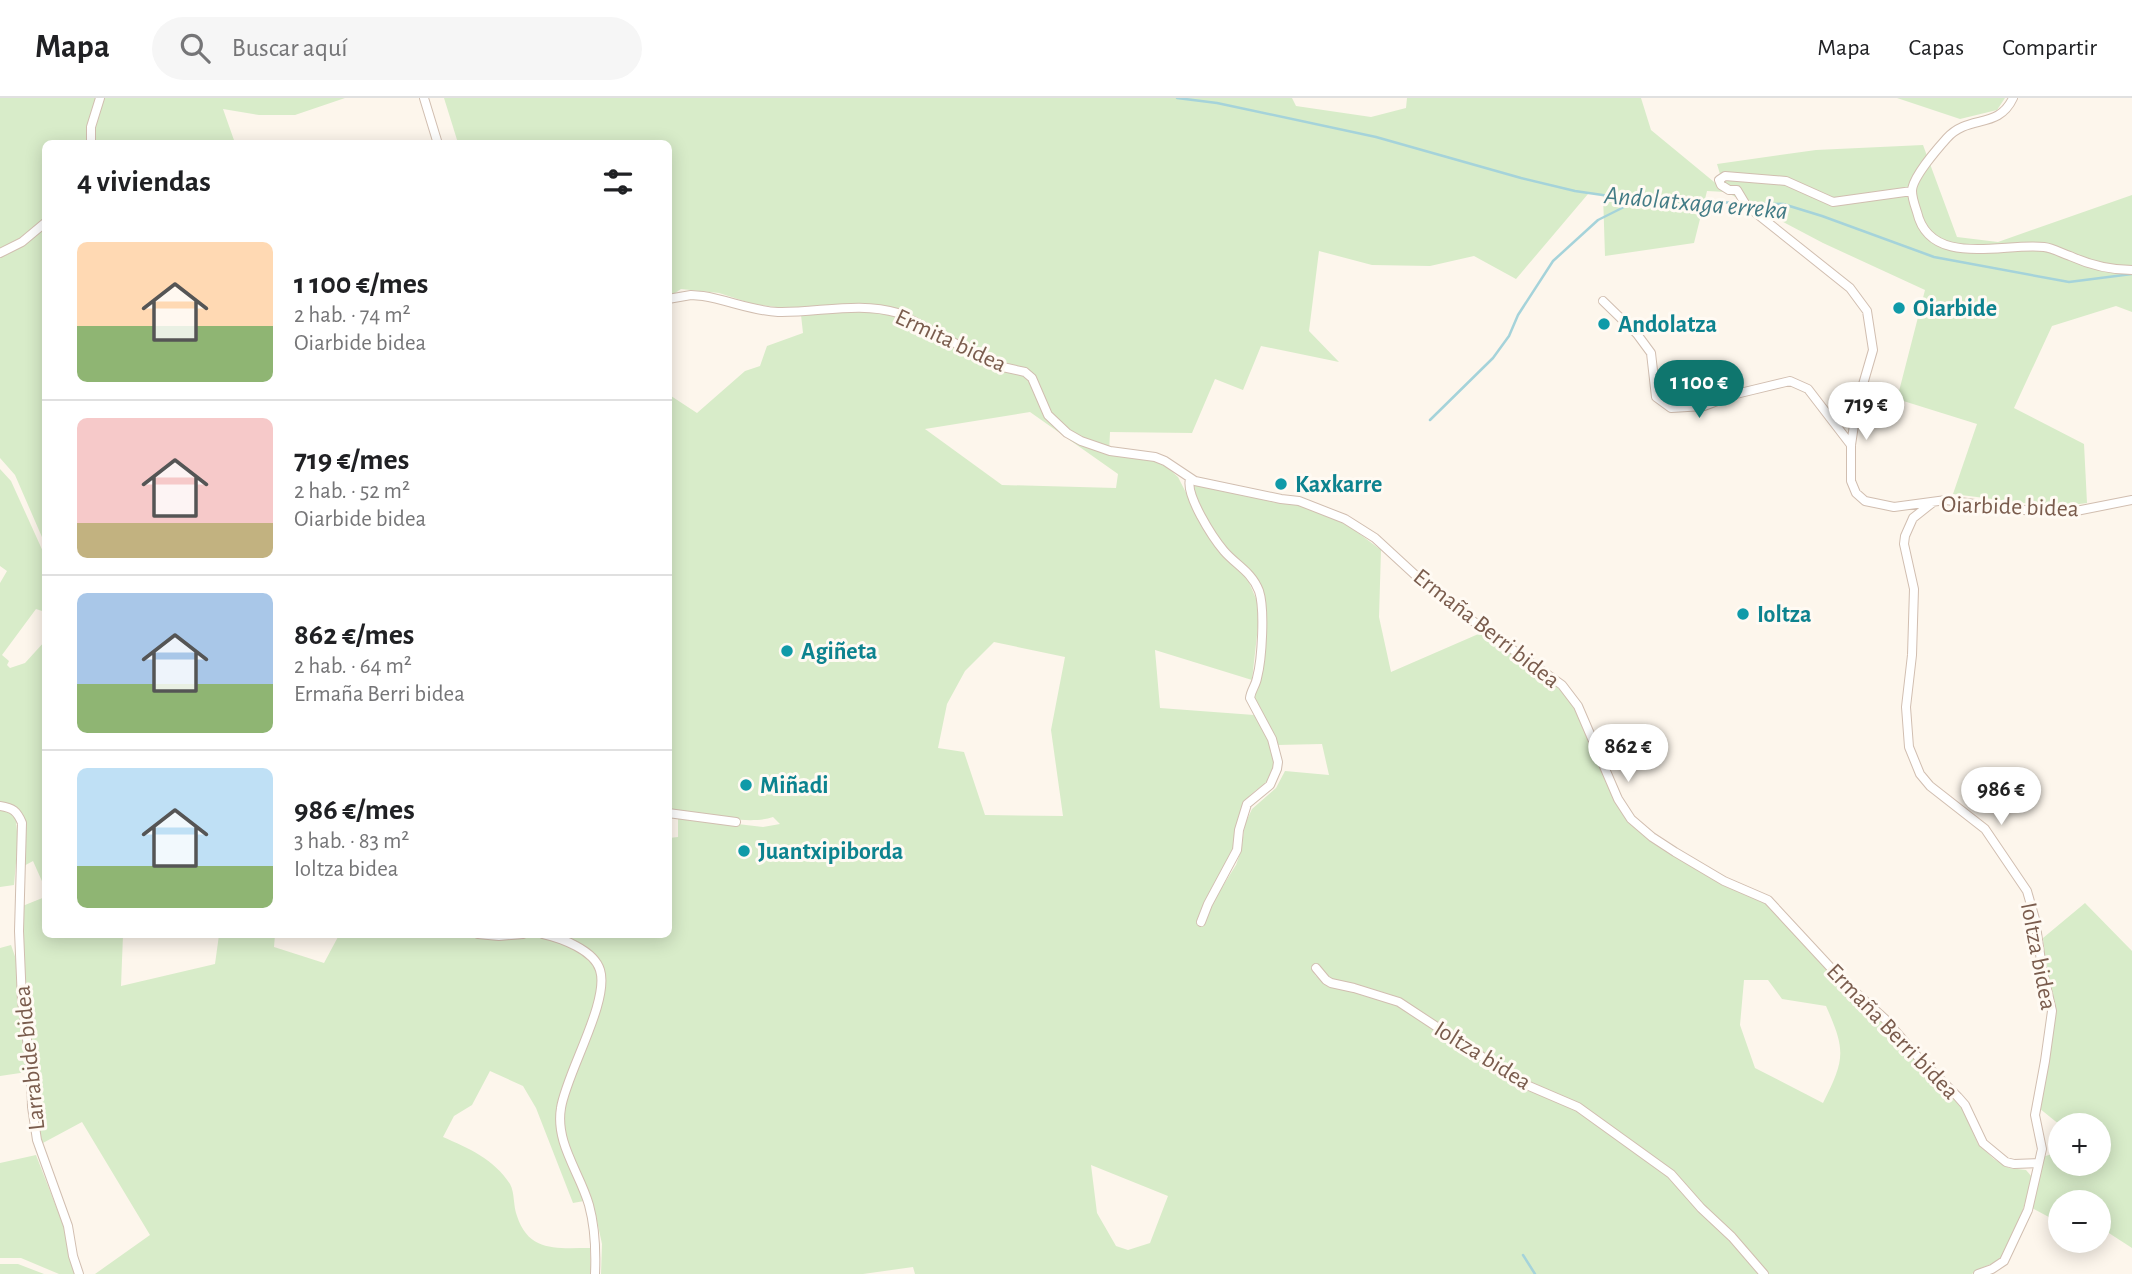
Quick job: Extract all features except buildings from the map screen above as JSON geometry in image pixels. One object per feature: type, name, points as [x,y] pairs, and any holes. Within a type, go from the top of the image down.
[{"type":"street","points":[[90,140],[91,127],[100,98]]},
{"type":"street","points":[[424,98],[437,140]]},
{"type":"street","points":[[2013,98],[2007,111],[1995,118],[1970,124],[1948,137],[1916,179],[1912,191],[1920,225],[1934,239],[1970,250],[2045,247],[2098,266],[2132,270]]},
{"type":"street","name":"Oiarbide bidea","points":[[1912,191],[1833,202],[1786,181],[1725,176],[1719,180],[1721,185],[1729,190],[1737,190],[1744,201],[1850,288],[1861,299],[1867,311],[1873,350],[1857,405],[1851,445],[1851,481],[1856,493],[1865,500],[1894,507],[1946,500],[2066,513],[2132,500]]},
{"type":"street","points":[[0,253],[22,242],[42,225]]},
{"type":"street","name":"Ermita bidea","points":[[672,298],[703,296],[775,312],[866,307],[898,313],[998,366],[1025,372],[1032,378],[1048,415],[1074,437],[1110,451],[1155,457],[1175,467],[1190,479]]},
{"type":"street","points":[[1603,301],[1637,334],[1651,353],[1656,397],[1671,408],[1704,405],[1790,381],[1808,389],[1851,445]]},
{"type":"street","points":[[1190,479],[1190,491],[1210,532],[1228,556],[1247,570],[1259,590],[1262,617],[1259,666],[1250,698],[1272,739],[1278,762],[1270,785],[1247,804],[1239,830],[1237,850],[1201,922]]},
{"type":"street","name":"Ermaña Berri bidea","points":[[1190,479],[1299,501],[1357,526],[1394,554],[1438,596],[1562,685],[1578,706],[1618,799],[1631,819],[1675,852],[1736,887],[1768,900],[1844,982],[1885,1019],[1958,1097],[1965,1105],[1983,1143],[2006,1162],[2038,1163]]},
{"type":"street","name":"Ioltza bidea","points":[[1932,503],[1913,518],[1904,544],[1914,589],[1912,655],[1906,707],[1909,747],[1920,774],[1930,786],[1984,829],[2027,891],[2052,1011],[2035,1115],[2042,1149],[2028,1210],[2004,1261],[1978,1274]]},
{"type":"street","name":"Larrabide bidea","points":[[0,806],[18,813],[22,823],[19,931],[22,1001],[37,1140],[68,1226],[79,1274]]},
{"type":"street","points":[[672,814],[736,822]]},
{"type":"street","points":[[554,938],[583,951],[600,967],[602,977],[591,1025],[561,1108],[564,1144],[593,1220],[596,1274]]},
{"type":"street","name":"Ioltza bidea","points":[[1316,968],[1325,980],[1331,983],[1399,1002],[1522,1083],[1578,1107],[1671,1174],[1764,1274]]},
{"type":"green space","points":[[0,98],[345,98],[295,115],[259,115],[223,109],[234,140],[42,140],[42,220],[27,234],[0,249]]},
{"type":"green space","points":[[444,98],[1292,98],[1296,106],[1371,117],[1406,108],[1407,98],[1641,98],[1651,130],[1725,191],[1717,164],[1816,150],[1923,145],[1957,237],[1998,242],[2132,195],[2132,312],[2116,306],[2052,326],[2014,408],[2084,444],[2087,503],[2057,507],[1953,494],[1977,424],[1897,399],[1925,290],[1823,243],[1726,192],[1707,191],[1694,243],[1605,256],[1603,194],[1588,194],[1516,279],[1474,256],[1430,266],[1372,265],[1319,251],[1309,331],[1339,362],[1261,346],[1243,390],[1215,379],[1192,433],[1110,432],[1109,454],[1151,459],[1178,477],[1206,532],[1219,552],[1245,573],[1257,601],[1259,617],[1252,680],[1155,650],[1160,708],[1254,715],[1272,751],[1274,764],[1271,777],[1246,801],[1234,847],[1200,916],[1206,921],[1214,900],[1236,865],[1245,824],[1252,809],[1276,788],[1285,771],[1329,775],[1322,744],[1277,745],[1255,706],[1254,697],[1260,681],[1265,618],[1263,598],[1250,571],[1228,553],[1214,534],[1194,492],[1195,484],[1277,503],[1300,504],[1349,526],[1381,550],[1379,617],[1391,672],[1483,632],[1558,687],[1584,724],[1614,799],[1628,820],[1656,844],[1720,882],[1763,901],[1853,995],[1876,1013],[1929,1073],[1960,1103],[1978,1144],[1994,1159],[2009,1168],[2026,1170],[2032,1177],[2020,1219],[2006,1250],[1998,1260],[1972,1274],[1767,1274],[1751,1252],[1671,1171],[1577,1103],[1523,1081],[1408,1004],[1366,987],[1331,980],[1317,966],[1313,968],[1315,975],[1325,984],[1381,999],[1402,1008],[1523,1086],[1576,1110],[1670,1177],[1702,1212],[1717,1224],[1760,1274],[915,1274],[913,1267],[863,1274],[601,1274],[602,1244],[594,1207],[584,1201],[573,1203],[536,1108],[523,1086],[490,1071],[472,1105],[454,1116],[443,1137],[480,1155],[504,1175],[512,1188],[517,1216],[529,1237],[556,1248],[590,1248],[591,1274],[95,1274],[150,1235],[82,1122],[41,1144],[36,1124],[34,1071],[24,995],[20,907],[42,898],[42,938],[123,938],[121,986],[215,964],[219,938],[275,938],[274,947],[324,963],[337,938],[545,938],[555,941],[585,956],[597,971],[599,980],[591,1014],[566,1076],[571,1084],[595,1022],[603,987],[603,973],[599,962],[591,953],[563,938],[672,938],[672,838],[678,837],[678,817],[763,827],[780,824],[773,817],[737,820],[672,810],[672,397],[697,413],[745,371],[760,366],[767,346],[803,333],[801,315],[792,309],[753,304],[719,293],[681,289],[672,295],[672,140],[457,140]],"holes":[[[1030,412],[1118,474],[1116,488],[1002,485],[925,429]],[[994,642],[1065,657],[1051,730],[1063,816],[985,815],[964,752],[938,748],[947,704],[965,671]],[[1744,980],[1768,980],[1782,999],[1826,1006],[1837,1034],[1840,1055],[1836,1076],[1823,1103],[1755,1068],[1740,1025]],[[1091,1165],[1168,1196],[1150,1243],[1128,1250],[1116,1246],[1097,1213]]]},
{"type":"green space","points":[[1897,98],[2005,98],[1997,110],[1960,119]]},
{"type":"green space","points":[[42,230],[42,537],[15,475],[0,458],[0,257],[25,244]]},
{"type":"green space","points":[[0,469],[11,481],[42,549],[42,611],[36,609],[2,655],[9,661],[7,665],[10,668],[25,663],[42,644],[42,881],[33,861],[22,867],[25,823],[23,815],[16,822],[18,840],[14,885],[0,887],[0,583],[7,571],[0,566]]},
{"type":"green space","points":[[2085,903],[2132,951],[2132,1248],[2111,1234],[2111,1190],[2048,1190],[2048,1217],[2032,1208],[2042,1157],[2048,1155],[2048,1176],[2111,1176],[2111,1113],[2048,1113],[2048,1115],[2039,1108],[2054,1004],[2046,976],[2043,938]]},
{"type":"green space","points":[[11,945],[17,962],[27,1072],[0,1076],[0,948]]},
{"type":"green space","points":[[36,1155],[64,1227],[75,1274],[59,1274],[21,1258],[0,1258],[0,1163]]},
{"type":"green space","points":[[0,1264],[18,1264],[44,1274],[0,1274]]},
{"type":"waterway","name":"Andolatxaga erreka","points":[[1177,98],[1217,103],[1376,137],[1575,191],[1637,200],[1783,204],[1934,257],[2069,282],[2132,274]]},
{"type":"waterway","points":[[1430,420],[1493,358],[1553,261],[1598,220],[1634,202]]},
{"type":"waterway","points":[[1523,1255],[1535,1274]]},
{"type":"place","name":"Oiarbide","points":[[1899,308]]},
{"type":"place","name":"Andolatza","points":[[1604,324]]},
{"type":"place","name":"Kaxkarre","points":[[1281,484]]},
{"type":"place","name":"Ioltza","points":[[1743,614]]},
{"type":"place","name":"Agiñeta","points":[[787,651]]},
{"type":"place","name":"Miñadi","points":[[746,785]]},
{"type":"place","name":"Juantxipiborda","points":[[744,851]]}]
